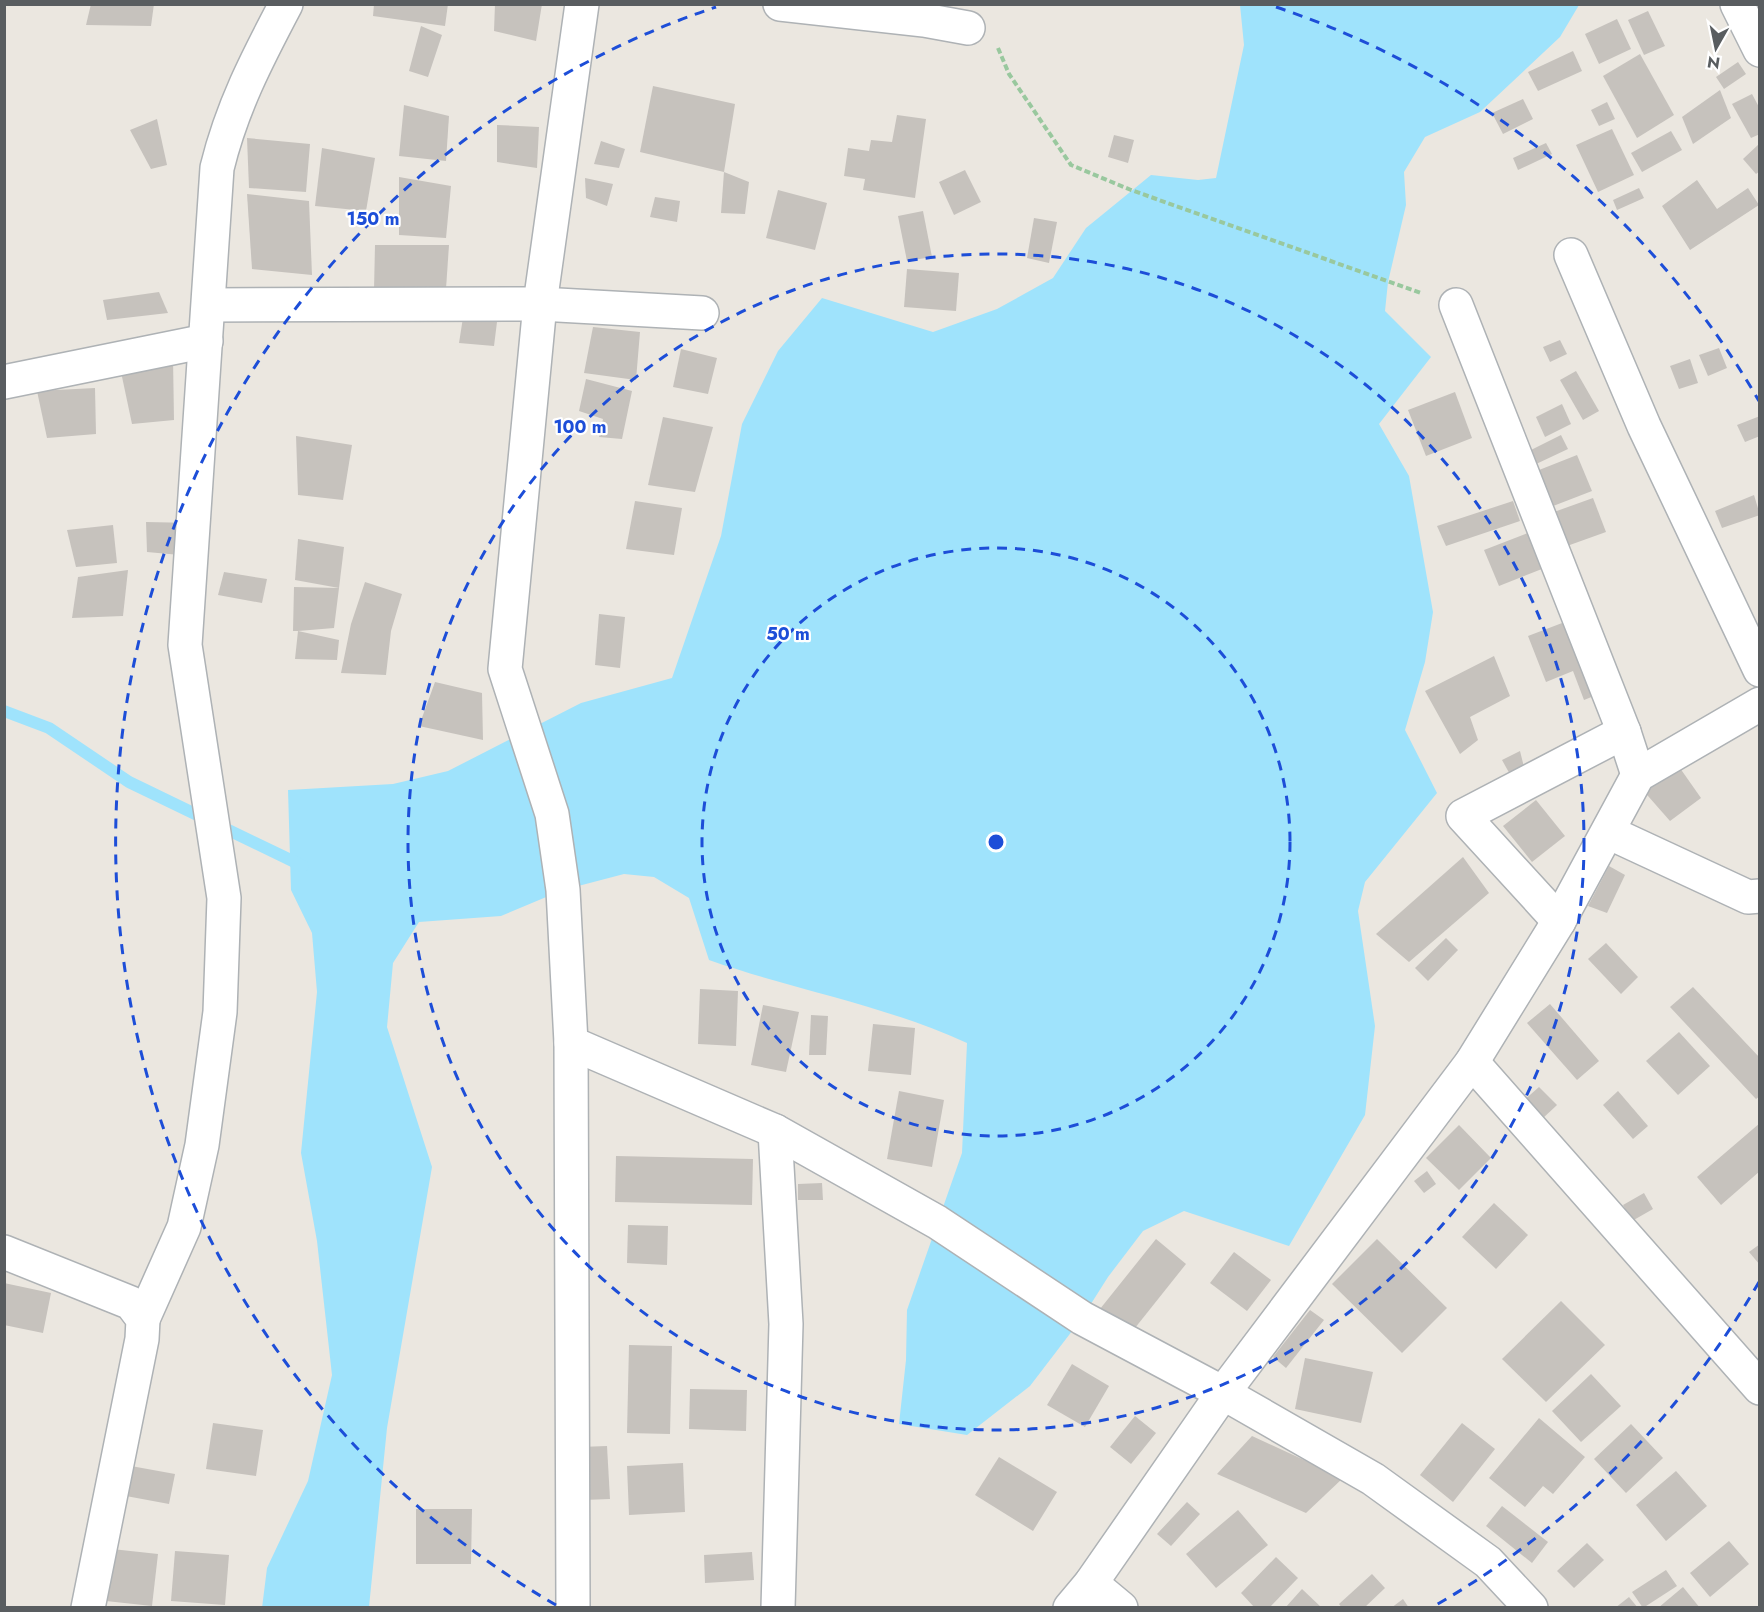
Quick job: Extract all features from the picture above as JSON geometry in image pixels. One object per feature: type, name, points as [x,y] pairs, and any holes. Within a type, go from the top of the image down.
[{"type":"street","points":[[88,1608],[142,1339],[143,1319],[184,1227],[202,1145],[220,1012],[225,898],[185,645],[209,305],[216,168],[227,126],[245,81],[286,4]]},
{"type":"street","points":[[573,1608],[571,1043],[563,890],[552,814],[505,669],[540,304],[582,4]]},
{"type":"street","points":[[780,4],[924,20],[968,28]]},
{"type":"street","points":[[1737,4],[1760,50]]},
{"type":"street","points":[[1571,255],[1644,426],[1760,670]]},
{"type":"street","points":[[209,305],[540,304],[702,313]]},
{"type":"street","points":[[1456,305],[1624,732],[1638,775]]},
{"type":"street","points":[[4,382],[206,341]]},
{"type":"street","points":[[1070,1608],[1091,1583],[1223,1393],[1472,1062],[1559,921],[1638,775],[1760,704]]},
{"type":"street","points":[[1559,921],[1463,816],[1624,732]]},
{"type":"street","points":[[1608,832],[1748,897],[1760,896]]},
{"type":"street","points":[[571,1043],[775,1131],[937,1222],[1082,1318],[1223,1393],[1373,1479],[1488,1562],[1531,1608]]},
{"type":"street","points":[[1472,1062],[1760,1388]]},
{"type":"street","points":[[775,1131],[786,1324],[778,1608]]},
{"type":"street","points":[[4,1252],[131,1303],[143,1319]]},
{"type":"street","points":[[1091,1583],[1121,1608]]},
{"type":"path","points":[[968,28],[997,46],[1009,74],[1071,165],[1131,190],[1456,305]]},
{"type":"water","points":[[1240,5],[1579,5],[1560,37],[1480,112],[1425,137],[1404,172],[1406,205],[1388,282],[1385,311],[1431,357],[1379,424],[1409,476],[1433,612],[1425,662],[1405,730],[1437,793],[1365,882],[1358,911],[1375,1026],[1365,1115],[1289,1246],[1184,1211],[1143,1231],[1108,1277],[1082,1318],[1030,1386],[967,1435],[899,1424],[906,1360],[907,1310],[962,1153],[967,1043],[904,1018],[709,960],[689,898],[654,877],[624,874],[563,890],[501,916],[419,922],[393,963],[387,1027],[432,1167],[387,1428],[369,1607],[262,1608],[267,1568],[308,1481],[332,1375],[317,1241],[301,1153],[317,992],[312,933],[291,890],[288,790],[393,784],[448,771],[581,703],[672,678],[721,536],[742,424],[778,351],[822,298],[933,332],[997,309],[1053,278],[1086,228],[1151,175],[1198,180],[1216,178],[1244,45]]},
{"type":"building","points":[[91,4],[154,4],[151,26],[86,25]]},
{"type":"building","points":[[374,4],[448,4],[445,26],[373,16]]},
{"type":"building","points":[[495,4],[542,4],[536,41],[494,31]]},
{"type":"building","points":[[1648,11],[1665,46],[1644,55],[1628,20]]},
{"type":"building","points":[[1617,19],[1631,49],[1599,64],[1585,34]]},
{"type":"building","points":[[421,26],[442,35],[428,77],[409,71]]},
{"type":"building","points":[[1573,51],[1582,71],[1538,91],[1528,72]]},
{"type":"building","points":[[1640,54],[1674,115],[1637,138],[1603,76]]},
{"type":"building","points":[[1738,62],[1746,74],[1724,89],[1716,77]]},
{"type":"building","points":[[653,86],[735,104],[724,172],[640,152]]},
{"type":"building","points":[[1720,90],[1731,118],[1693,144],[1682,117]]},
{"type":"building","points":[[1752,94],[1760,109],[1760,134],[1751,138],[1732,104]]},
{"type":"building","points":[[1523,99],[1533,119],[1503,134],[1492,113]]},
{"type":"building","points":[[1607,102],[1615,119],[1599,126],[1591,110]]},
{"type":"building","points":[[404,105],[449,116],[446,161],[399,156]]},
{"type":"building","points":[[897,115],[926,119],[915,198],[863,190],[865,179],[844,176],[848,148],[869,151],[871,140],[892,142]]},
{"type":"building","points":[[157,119],[167,165],[151,169],[130,130]]},
{"type":"building","points":[[497,125],[539,127],[537,168],[497,162]]},
{"type":"building","points":[[1612,129],[1634,175],[1598,192],[1576,145]]},
{"type":"building","points":[[1671,131],[1682,150],[1642,172],[1631,153]]},
{"type":"building","points":[[1114,135],[1134,140],[1128,163],[1108,157]]},
{"type":"building","points":[[247,138],[310,144],[306,192],[249,188]]},
{"type":"building","points":[[601,141],[625,149],[619,168],[594,164]]},
{"type":"building","points":[[1546,143],[1552,154],[1518,170],[1513,158]]},
{"type":"building","points":[[1760,143],[1760,171],[1756,174],[1743,159]]},
{"type":"building","points":[[322,148],[375,158],[366,211],[315,206]]},
{"type":"building","points":[[965,170],[981,202],[954,215],[939,182]]},
{"type":"building","points":[[724,172],[749,182],[745,214],[721,213]]},
{"type":"building","points":[[399,177],[451,186],[446,238],[399,235]]},
{"type":"building","points":[[585,178],[613,184],[607,206],[586,198]]},
{"type":"building","points":[[1697,180],[1717,209],[1748,188],[1759,205],[1690,250],[1662,206]]},
{"type":"building","points":[[1639,188],[1644,198],[1617,210],[1613,200]]},
{"type":"building","points":[[778,190],[827,203],[815,250],[766,238]]},
{"type":"building","points":[[247,194],[309,201],[312,275],[252,269]]},
{"type":"building","points":[[655,197],[680,201],[677,222],[650,217]]},
{"type":"building","points":[[923,211],[932,257],[907,261],[898,216]]},
{"type":"building","points":[[1034,218],[1057,222],[1049,263],[1027,258]]},
{"type":"building","points":[[375,245],[449,245],[446,289],[374,290]]},
{"type":"building","points":[[907,269],[959,273],[956,311],[904,307]]},
{"type":"building","points":[[159,292],[168,313],[107,320],[103,300]]},
{"type":"building","points":[[464,311],[498,314],[494,346],[459,343]]},
{"type":"building","points":[[593,327],[640,332],[636,380],[584,373]]},
{"type":"building","points":[[1560,340],[1567,354],[1550,362],[1543,347]]},
{"type":"building","points":[[1719,348],[1727,368],[1708,376],[1699,355]]},
{"type":"building","points":[[681,349],[717,358],[708,394],[673,387]]},
{"type":"building","points":[[173,358],[174,420],[132,424],[121,372]]},
{"type":"building","points":[[1690,359],[1698,383],[1679,389],[1670,366]]},
{"type":"building","points":[[1576,371],[1599,411],[1583,420],[1560,380]]},
{"type":"building","points":[[586,379],[632,391],[622,439],[599,437],[603,419],[579,411]]},
{"type":"building","points":[[95,388],[96,434],[47,438],[37,391]]},
{"type":"building","points":[[1455,392],[1472,438],[1426,456],[1408,410]]},
{"type":"building","points":[[1562,404],[1571,424],[1545,437],[1536,417]]},
{"type":"building","points":[[1760,416],[1760,436],[1745,442],[1737,425]]},
{"type":"building","points":[[663,417],[713,427],[695,492],[648,485]]},
{"type":"building","points":[[1561,435],[1568,449],[1534,465],[1527,452]]},
{"type":"building","points":[[296,436],[352,445],[343,500],[298,495]]},
{"type":"building","points":[[1577,455],[1592,491],[1548,508],[1534,472]]},
{"type":"building","points":[[1754,495],[1760,515],[1722,528],[1715,511]]},
{"type":"building","points":[[1593,498],[1606,532],[1567,546],[1554,512]]},
{"type":"building","points":[[635,501],[682,508],[674,555],[626,549]]},
{"type":"building","points":[[1513,501],[1520,521],[1446,546],[1437,526]]},
{"type":"building","points":[[146,522],[194,523],[191,556],[147,552]]},
{"type":"building","points":[[113,525],[117,563],[76,567],[67,530]]},
{"type":"building","points":[[1533,531],[1547,567],[1499,586],[1484,550]]},
{"type":"building","points":[[298,539],[344,547],[339,588],[295,580]]},
{"type":"building","points":[[128,570],[123,616],[72,618],[78,577]]},
{"type":"building","points":[[224,572],[267,579],[262,603],[218,595]]},
{"type":"building","points":[[365,582],[402,594],[391,631],[386,675],[341,673],[351,624]]},
{"type":"building","points":[[294,587],[339,588],[334,628],[293,631]]},
{"type":"building","points":[[599,614],[625,617],[620,668],[595,665]]},
{"type":"building","points":[[1570,620],[1599,694],[1584,700],[1573,671],[1546,682],[1528,636]]},
{"type":"building","points":[[298,631],[339,640],[337,660],[295,659]]},
{"type":"building","points":[[1494,656],[1510,696],[1470,717],[1478,740],[1460,754],[1425,691]]},
{"type":"building","points":[[435,682],[482,693],[483,740],[419,726]]},
{"type":"building","points":[[1520,751],[1525,771],[1512,778],[1502,760]]},
{"type":"building","points":[[1675,761],[1701,798],[1670,821],[1641,788]]},
{"type":"building","points":[[1536,800],[1565,836],[1532,862],[1503,826]]},
{"type":"building","points":[[1463,857],[1489,893],[1409,962],[1376,934]]},
{"type":"building","points":[[1609,866],[1625,875],[1607,913],[1588,906]]},
{"type":"building","points":[[1446,938],[1458,950],[1428,981],[1415,968]]},
{"type":"building","points":[[1606,943],[1638,977],[1621,994],[1588,959]]},
{"type":"building","points":[[1693,987],[1760,1058],[1760,1096],[1756,1099],[1670,1007]]},
{"type":"building","points":[[700,989],[738,991],[736,1046],[698,1044]]},
{"type":"building","points":[[1550,1004],[1599,1061],[1577,1080],[1527,1023]]},
{"type":"building","points":[[763,1005],[799,1012],[786,1072],[751,1065]]},
{"type":"building","points":[[811,1015],[828,1016],[826,1055],[809,1055]]},
{"type":"building","points":[[873,1024],[915,1028],[911,1075],[868,1071]]},
{"type":"building","points":[[1679,1032],[1710,1066],[1678,1095],[1646,1061]]},
{"type":"building","points":[[1539,1087],[1557,1105],[1541,1120],[1523,1101]]},
{"type":"building","points":[[899,1091],[944,1100],[932,1167],[887,1159]]},
{"type":"building","points":[[1618,1091],[1648,1126],[1633,1139],[1603,1105]]},
{"type":"building","points":[[1760,1123],[1760,1171],[1721,1205],[1697,1177]]},
{"type":"building","points":[[1459,1125],[1491,1158],[1459,1190],[1426,1158]]},
{"type":"building","points":[[616,1156],[753,1159],[752,1205],[615,1202]]},
{"type":"building","points":[[1427,1171],[1436,1184],[1424,1193],[1414,1181]]},
{"type":"building","points":[[822,1183],[823,1200],[798,1200],[798,1184]]},
{"type":"building","points":[[1644,1193],[1653,1209],[1632,1221],[1623,1205]]},
{"type":"building","points":[[1494,1203],[1528,1235],[1496,1269],[1462,1237]]},
{"type":"building","points":[[628,1225],[668,1226],[667,1265],[627,1263]]},
{"type":"building","points":[[1156,1239],[1186,1264],[1131,1333],[1100,1309]]},
{"type":"building","points":[[1377,1239],[1447,1308],[1402,1353],[1332,1284]]},
{"type":"building","points":[[1760,1244],[1760,1265],[1749,1252]]},
{"type":"building","points":[[1234,1252],[1271,1280],[1247,1311],[1210,1283]]},
{"type":"building","points":[[4,1283],[51,1293],[43,1333],[4,1325]]},
{"type":"building","points":[[1561,1301],[1605,1345],[1546,1402],[1502,1359]]},
{"type":"building","points":[[1310,1310],[1324,1320],[1286,1368],[1273,1357]]},
{"type":"building","points":[[629,1345],[672,1346],[670,1434],[627,1433]]},
{"type":"building","points":[[1305,1358],[1373,1372],[1361,1423],[1295,1409]]},
{"type":"building","points":[[1072,1364],[1109,1386],[1085,1427],[1047,1405]]},
{"type":"building","points":[[1591,1374],[1621,1406],[1581,1442],[1552,1411]]},
{"type":"building","points":[[690,1389],[747,1390],[746,1431],[689,1429]]},
{"type":"building","points":[[1135,1416],[1156,1433],[1131,1464],[1110,1447]]},
{"type":"building","points":[[1539,1418],[1585,1457],[1553,1494],[1543,1486],[1525,1507],[1489,1478]]},
{"type":"building","points":[[213,1423],[263,1430],[256,1476],[206,1469]]},
{"type":"building","points":[[1462,1423],[1495,1449],[1453,1502],[1420,1475]]},
{"type":"building","points":[[1631,1424],[1663,1458],[1626,1493],[1594,1459]]},
{"type":"building","points":[[1252,1436],[1343,1478],[1306,1513],[1217,1474]]},
{"type":"building","points":[[607,1446],[610,1499],[583,1500],[580,1447]]},
{"type":"building","points":[[999,1457],[1057,1492],[1033,1531],[975,1495]]},
{"type":"building","points":[[683,1463],[685,1512],[629,1515],[627,1466]]},
{"type":"building","points":[[131,1466],[175,1474],[169,1504],[126,1496]]},
{"type":"building","points":[[1676,1471],[1707,1506],[1666,1541],[1636,1505]]},
{"type":"building","points":[[1187,1502],[1200,1514],[1171,1546],[1157,1534]]},
{"type":"building","points":[[1502,1506],[1548,1542],[1532,1563],[1486,1526]]},
{"type":"building","points":[[416,1509],[472,1509],[471,1564],[416,1564]]},
{"type":"building","points":[[1238,1510],[1268,1545],[1216,1588],[1186,1554]]},
{"type":"building","points":[[1729,1541],[1749,1564],[1710,1597],[1690,1573]]},
{"type":"building","points":[[1587,1543],[1604,1560],[1574,1588],[1557,1571]]},
{"type":"building","points":[[112,1549],[158,1554],[152,1606],[106,1601]]},
{"type":"building","points":[[175,1551],[229,1555],[225,1605],[171,1601]]},
{"type":"building","points":[[752,1552],[754,1580],[705,1583],[704,1555]]},
{"type":"building","points":[[1276,1557],[1298,1578],[1269,1608],[1255,1608],[1241,1593]]},
{"type":"building","points":[[1666,1570],[1677,1586],[1643,1608],[1632,1592]]},
{"type":"building","points":[[1372,1574],[1385,1588],[1364,1608],[1342,1608],[1339,1604]]},
{"type":"building","points":[[1683,1587],[1700,1608],[1658,1608]]},
{"type":"building","points":[[1302,1589],[1322,1608],[1285,1608]]},
{"type":"building","points":[[1629,1597],[1638,1608],[1615,1608]]},
{"type":"building","points":[[1403,1599],[1409,1608],[1391,1608]]},
{"type":"waterway","points":[[4,711],[49,728],[129,782],[303,866]]}]
